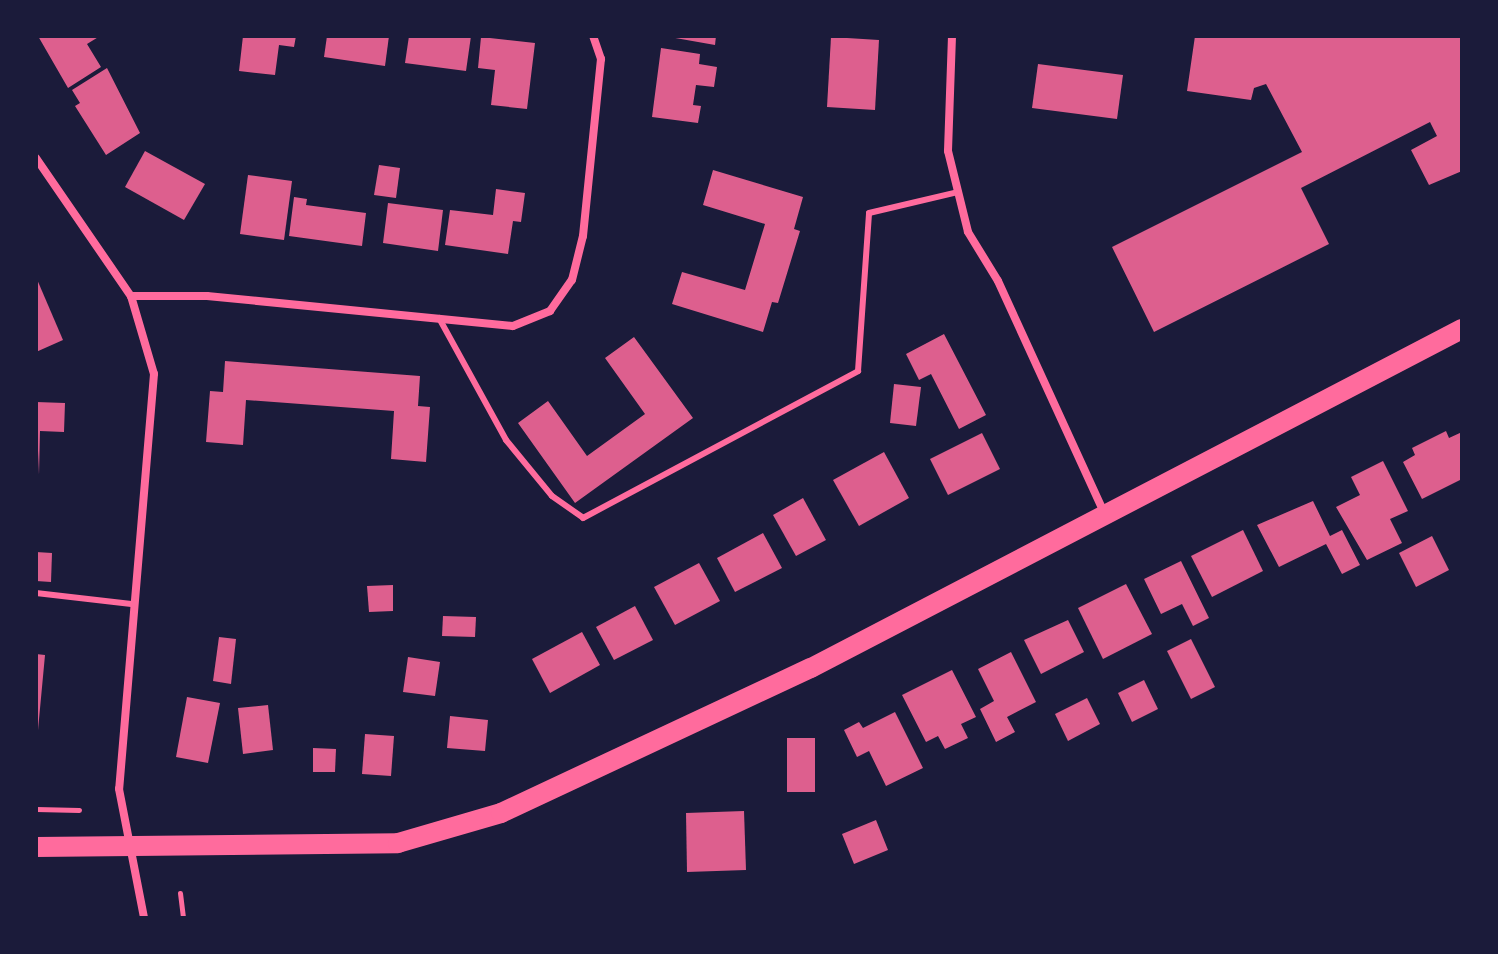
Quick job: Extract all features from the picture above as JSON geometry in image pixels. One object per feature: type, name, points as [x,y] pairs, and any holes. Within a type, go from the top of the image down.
[{"type":"main road","points":[[36,847],[398,843],[501,813],[811,668],[1462,329]]},
{"type":"street","points":[[131,296],[207,296],[513,326],[550,311],[572,280],[583,236],[601,59],[593,36]]},
{"type":"street","points":[[952,36],[948,151],[968,232],[998,281],[1105,517]]},
{"type":"street","points":[[36,158],[131,296],[154,374],[131,604],[119,789],[144,918]]},
{"type":"lane","points":[[439,318],[506,440],[552,496],[583,518],[858,371],[869,213],[958,192]]},
{"type":"lane","points":[[36,593],[131,604]]},
{"type":"path","points":[[36,809],[79,810]]},
{"type":"path","points":[[180,893],[183,918]]},
{"type":"path","points":[[564,917],[583,918]]},
{"type":"path","points":[[729,918],[764,918]]},
{"type":"building","points":[[38,36],[100,36],[87,44],[101,67],[68,88]]},
{"type":"building","points":[[243,36],[296,36],[294,47],[279,45],[275,75],[239,71]]},
{"type":"building","points":[[327,36],[389,36],[385,66],[324,57]]},
{"type":"building","points":[[409,36],[471,36],[466,71],[405,63]]},
{"type":"building","points":[[664,36],[716,36],[715,45]]},
{"type":"building","points":[[1195,36],[1462,36],[1462,171],[1429,185],[1411,150],[1437,136],[1430,122],[1301,188],[1329,244],[1154,332],[1112,247],[1302,152],[1266,84],[1254,88],[1251,100],[1187,91]]},
{"type":"building","points":[[481,37],[535,43],[527,109],[491,105],[495,70],[478,68]]},
{"type":"building","points":[[831,37],[879,40],[875,110],[827,107]]},
{"type":"building","points":[[661,48],[700,54],[699,64],[717,67],[714,87],[696,85],[693,105],[701,106],[698,123],[652,117]]},
{"type":"building","points":[[1038,64],[1123,75],[1117,119],[1032,108]]},
{"type":"building","points":[[107,68],[140,133],[106,155],[75,106],[80,103],[72,90]]},
{"type":"building","points":[[145,151],[205,184],[184,220],[125,187]]},
{"type":"building","points":[[379,165],[400,168],[396,198],[374,195]]},
{"type":"building","points":[[713,170],[803,197],[794,229],[800,231],[778,303],[772,302],[763,332],[672,304],[682,272],[745,290],[765,224],[703,205]]},
{"type":"building","points":[[248,175],[292,181],[284,240],[240,234]]},
{"type":"building","points":[[496,189],[525,193],[521,222],[513,221],[508,254],[445,245],[450,210],[493,215]]},
{"type":"building","points":[[294,197],[307,199],[306,205],[366,213],[362,246],[289,236]]},
{"type":"building","points":[[388,203],[443,210],[438,251],[383,243]]},
{"type":"building","points":[[36,277],[63,340],[36,352]]},
{"type":"building","points":[[944,334],[986,415],[959,429],[931,374],[919,380],[906,354]]},
{"type":"building","points":[[634,337],[693,418],[575,503],[518,423],[548,401],[587,456],[645,414],[605,358]]},
{"type":"building","points":[[225,361],[420,376],[418,406],[430,407],[426,462],[391,459],[394,411],[246,400],[243,445],[206,442],[210,391],[223,392]]},
{"type":"building","points":[[894,384],[921,387],[916,426],[890,423]]},
{"type":"building","points":[[36,402],[65,403],[64,432],[40,431],[39,475]]},
{"type":"building","points":[[1446,431],[1449,438],[1462,432],[1462,479],[1422,499],[1403,462],[1415,455],[1412,448]]},
{"type":"building","points":[[982,433],[1000,469],[948,495],[930,459]]},
{"type":"building","points":[[884,452],[909,498],[859,526],[833,480]]},
{"type":"building","points":[[1383,461],[1408,511],[1390,519],[1402,543],[1367,560],[1336,507],[1360,495],[1351,477]]},
{"type":"building","points":[[803,498],[826,540],[796,556],[773,515]]},
{"type":"building","points":[[1313,501],[1330,536],[1342,530],[1360,565],[1342,574],[1326,544],[1279,567],[1257,525]]},
{"type":"building","points":[[1243,530],[1263,571],[1212,597],[1191,556]]},
{"type":"building","points":[[763,533],[782,568],[735,592],[717,558]]},
{"type":"building","points":[[1432,536],[1449,570],[1416,587],[1399,553]]},
{"type":"building","points":[[36,552],[52,553],[51,582],[36,581]]},
{"type":"building","points":[[1181,561],[1209,618],[1193,626],[1182,604],[1161,614],[1144,579]]},
{"type":"building","points":[[699,563],[720,601],[675,625],[654,587]]},
{"type":"building","points":[[1126,584],[1152,634],[1103,659],[1078,608]]},
{"type":"building","points":[[393,585],[393,611],[369,612],[367,586]]},
{"type":"building","points":[[635,606],[653,640],[614,660],[596,627]]},
{"type":"building","points":[[443,616],[476,617],[475,637],[442,636]]},
{"type":"building","points":[[1068,620],[1084,652],[1041,674],[1024,640]]},
{"type":"building","points":[[582,632],[600,665],[550,693],[532,659]]},
{"type":"building","points":[[219,637],[236,639],[231,684],[213,681]]},
{"type":"building","points":[[1191,639],[1215,687],[1191,699],[1167,651]]},
{"type":"building","points":[[1011,652],[1036,702],[1007,717],[1015,732],[996,742],[980,709],[994,701],[978,669]]},
{"type":"building","points":[[36,654],[45,655],[38,730],[36,730]]},
{"type":"building","points":[[408,657],[440,662],[435,696],[403,692]]},
{"type":"building","points":[[952,670],[976,717],[961,724],[968,738],[945,749],[938,736],[926,742],[902,695]]},
{"type":"building","points":[[1144,680],[1158,709],[1132,722],[1118,693]]},
{"type":"building","points":[[187,697],[220,703],[208,763],[176,757]]},
{"type":"building","points":[[1087,698],[1100,724],[1068,741],[1055,714]]},
{"type":"building","points":[[268,705],[273,750],[243,754],[238,708]]},
{"type":"building","points":[[895,712],[923,768],[886,786],[869,751],[857,757],[844,730],[859,722],[863,728]]},
{"type":"building","points":[[450,716],[488,720],[485,751],[447,748]]},
{"type":"building","points":[[365,734],[394,736],[391,776],[362,774]]},
{"type":"building","points":[[787,738],[815,738],[815,792],[787,792]]},
{"type":"building","points":[[313,748],[336,749],[335,772],[313,772]]},
{"type":"building","points":[[744,811],[746,870],[687,872],[686,813]]},
{"type":"building","points":[[876,820],[888,850],[854,864],[842,834]]}]
